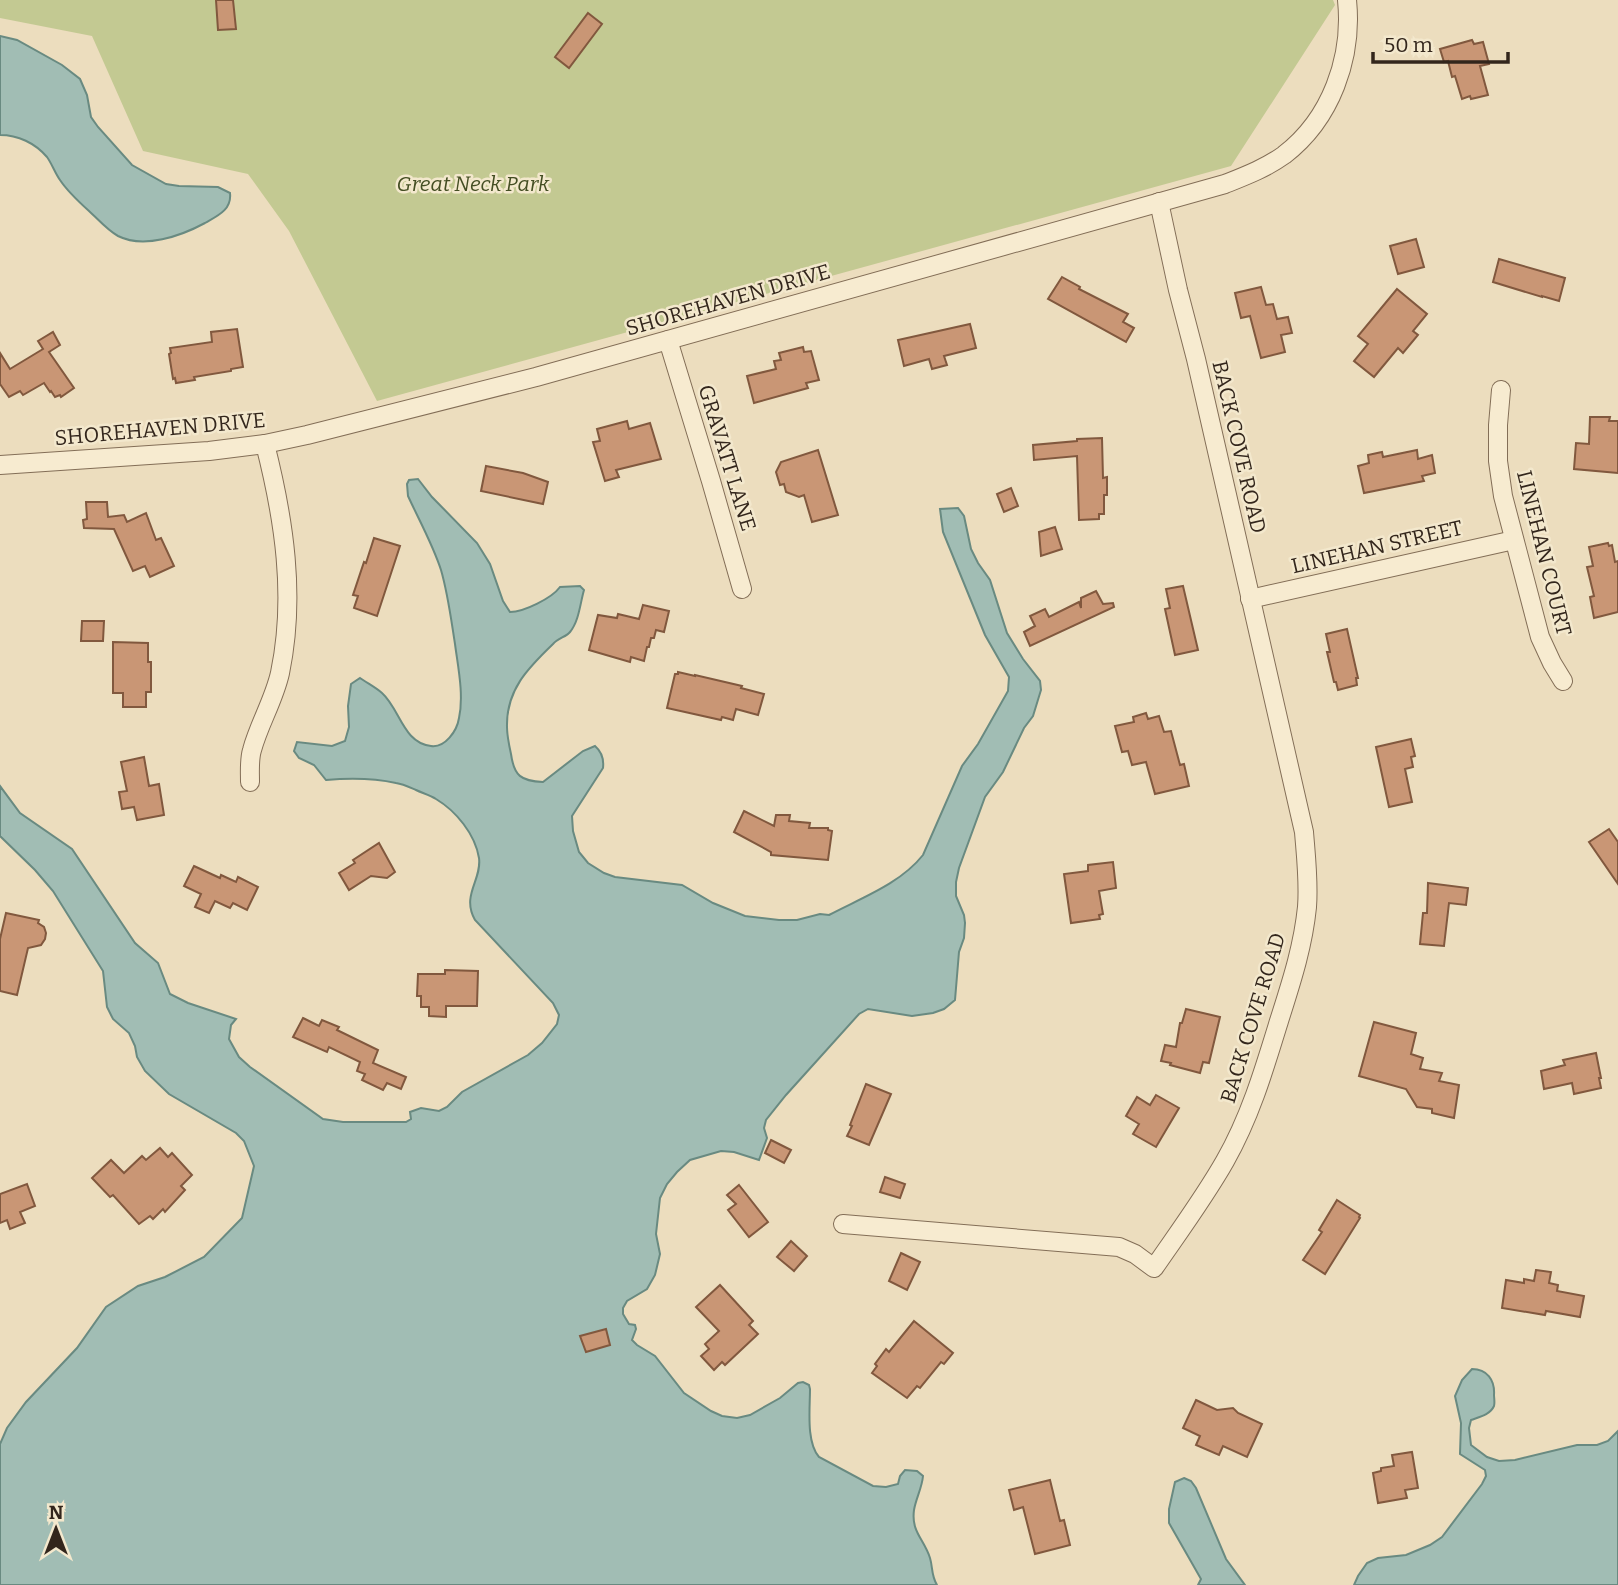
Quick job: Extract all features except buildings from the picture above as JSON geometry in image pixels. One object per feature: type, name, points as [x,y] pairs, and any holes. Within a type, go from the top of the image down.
[{"type":"street","name":"SHOREHAVEN DRIVE","points":[[0,465],[209,451],[307,435],[536,377],[1226,184],[1281,157],[1317,120],[1342,71],[1347,43],[1347,0]]},
{"type":"street","name":"BACK COVE ROAD","points":[[843,1224],[1119,1247],[1135,1254],[1154,1268],[1224,1161],[1246,1120],[1261,1081],[1303,940],[1307,904],[1304,832],[1159,202]]},
{"type":"street","name":"GRAVATT LANE","points":[[668,340],[742,589]]},
{"type":"street","name":"LINEHAN COURT","points":[[1501,390],[1498,461],[1503,496],[1540,637],[1563,681]]},
{"type":"street","points":[[250,782],[252,749],[279,678],[288,615],[284,538],[265,443]]},
{"type":"street","name":"LINEHAN STREET","points":[[1250,599],[1514,540]]},
{"type":"green space","name":"Great Neck Park","points":[[0,0],[1333,0],[1335,5],[1231,166],[377,401],[289,231],[248,174],[143,151],[92,36],[0,18]]},
{"type":"water","points":[[0,36],[17,40],[62,65],[80,79],[87,95],[91,117],[132,165],[166,184],[218,187],[230,193],[229,204],[219,215],[195,228],[162,239],[128,240],[110,231],[66,189],[42,152],[20,138],[0,135]]},
{"type":"water","points":[[418,479],[477,543],[490,564],[503,601],[510,612],[537,604],[560,587],[580,586],[584,590],[573,628],[535,662],[520,681],[510,702],[507,727],[514,768],[524,779],[543,782],[583,751],[595,746],[601,753],[603,768],[572,816],[579,852],[588,863],[615,877],[682,885],[713,903],[745,916],[779,920],[829,915],[879,890],[914,865],[923,855],[962,766],[978,744],[1008,691],[1009,677],[985,635],[943,532],[940,509],[958,508],[964,516],[971,549],[990,580],[1007,633],[1040,681],[1041,690],[1033,716],[1024,728],[1003,772],[985,797],[959,868],[956,896],[965,923],[959,952],[955,1000],[944,1009],[933,1013],[912,1016],[868,1009],[859,1014],[766,1120],[764,1128],[767,1138],[759,1160],[721,1151],[690,1160],[677,1172],[660,1198],[656,1234],[660,1254],[655,1275],[647,1289],[627,1301],[623,1308],[623,1314],[629,1324],[635,1325],[632,1340],[655,1356],[684,1393],[711,1411],[737,1418],[750,1415],[803,1382],[809,1385],[810,1389],[810,1434],[819,1457],[873,1486],[898,1484],[905,1470],[917,1471],[923,1476],[914,1510],[914,1524],[930,1558],[937,1585],[0,1585],[0,1444],[7,1428],[26,1402],[77,1348],[106,1307],[138,1286],[165,1277],[204,1257],[242,1218],[254,1166],[244,1141],[236,1133],[169,1094],[145,1071],[129,1033],[113,1019],[107,1007],[103,971],[53,891],[0,836],[0,786],[20,813],[72,849],[135,943],[158,963],[170,994],[236,1019],[231,1025],[229,1039],[239,1057],[323,1119],[343,1122],[406,1122],[411,1119],[410,1112],[421,1108],[439,1111],[462,1092],[528,1055],[557,1024],[559,1015],[553,1003],[475,920],[470,903],[479,858],[469,832],[457,817],[434,798],[401,784],[370,779],[326,780],[314,765],[299,758],[294,751],[297,742],[332,746],[345,741],[349,727],[351,684],[360,678],[382,693],[408,732],[422,744],[441,744],[450,738],[456,728],[461,691],[446,588],[434,551],[408,496],[409,480]]},
{"type":"water","points":[[1472,1369],[1486,1373],[1494,1390],[1494,1406],[1490,1412],[1471,1420],[1469,1428],[1471,1445],[1487,1457],[1499,1461],[1515,1460],[1577,1445],[1597,1445],[1608,1441],[1618,1431],[1618,1585],[1354,1585],[1367,1563],[1378,1558],[1406,1555],[1442,1537],[1482,1484],[1486,1476],[1485,1470],[1460,1454],[1461,1423],[1455,1396],[1462,1380]]},
{"type":"water","points":[[1184,1478],[1191,1481],[1196,1488],[1226,1559],[1245,1585],[1198,1585],[1201,1579],[1169,1523],[1175,1482]]}]
